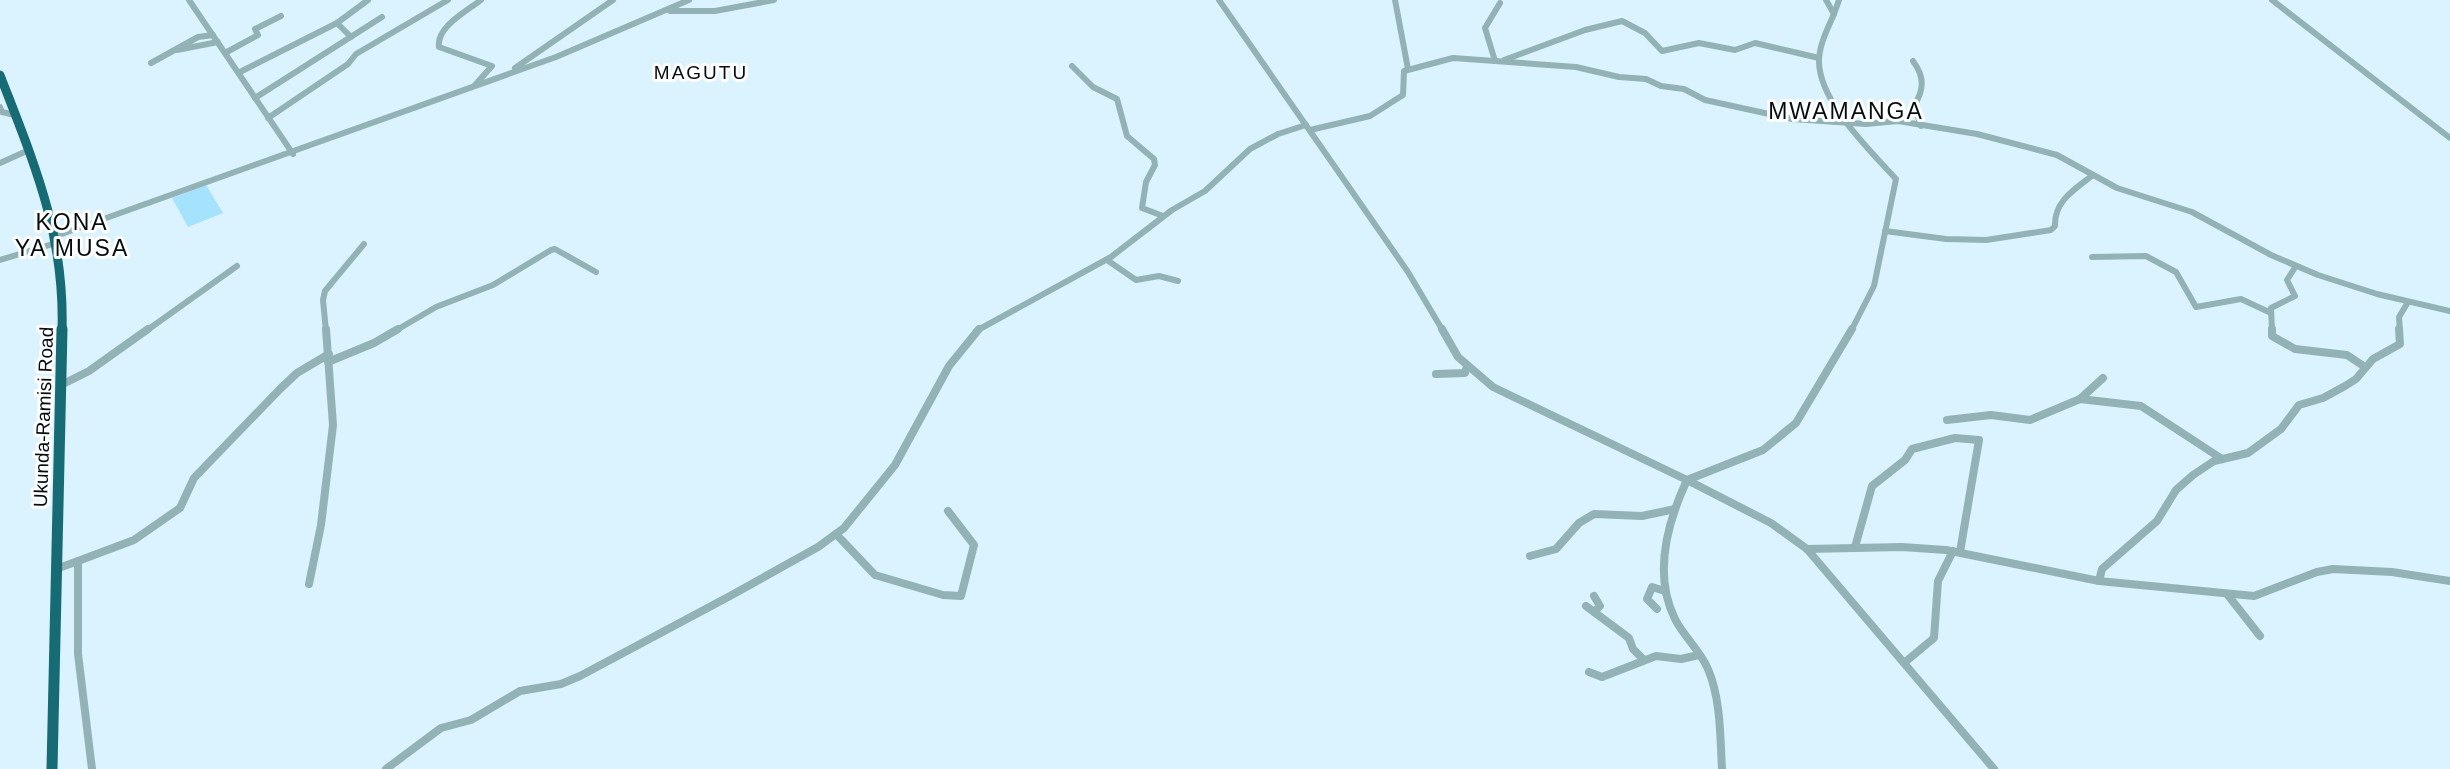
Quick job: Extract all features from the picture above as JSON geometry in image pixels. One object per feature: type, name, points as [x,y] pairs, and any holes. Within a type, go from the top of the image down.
[{"type":"highway","name":"Ukunda-Ramisi Road","points":[[0,75],[46,197],[56,239],[63,306],[52,769]]},
{"type":"street","points":[[189,0],[293,154]]},
{"type":"street","points":[[240,72],[337,23],[368,0]]},
{"type":"street","points":[[268,117],[348,64],[356,54],[448,0]]},
{"type":"street","points":[[475,86],[492,66],[439,47],[438,40],[443,31],[481,0]]},
{"type":"street","points":[[0,260],[556,57],[689,0]]},
{"type":"street","points":[[666,11],[715,11],[774,0]]},
{"type":"street","points":[[1219,0],[1408,272],[1458,357],[1467,366],[1493,387],[1532,408],[1687,480],[1771,523],[1807,549],[1994,769]]},
{"type":"street","points":[[1395,0],[1401,21],[1403,57],[1408,69]]},
{"type":"street","points":[[1826,0],[1834,14]]},
{"type":"street","points":[[1722,769],[1719,702],[1708,668],[1675,619],[1665,591],[1662,569],[1675,509],[1687,480],[1763,450],[1796,423],[1856,323],[1874,286],[1896,179],[1829,96],[1819,58],[1824,37],[1839,0]]},
{"type":"street","points":[[2272,0],[2450,138]]},
{"type":"street","points":[[506,75],[608,1]]},
{"type":"street","points":[[1498,61],[1485,28],[1500,3]]},
{"type":"street","points":[[225,53],[258,35],[256,29],[281,16]]},
{"type":"street","points":[[255,98],[382,17]]},
{"type":"street","points":[[1498,61],[1585,30],[1622,21],[1645,33],[1662,51],[1699,43],[1735,50],[1755,43],[1819,58]]},
{"type":"street","points":[[337,23],[351,37]]},
{"type":"street","points":[[151,63],[198,37],[213,35]]},
{"type":"street","points":[[174,50],[193,49],[218,42]]},
{"type":"street","points":[[386,769],[431,733],[471,720],[520,691],[561,684],[580,676],[695,617],[836,534],[852,520],[903,451],[915,433],[937,385],[965,342],[976,331],[1107,260],[1163,216],[1205,191],[1250,149],[1278,134],[1358,120],[1398,100],[1404,92],[1403,75],[1408,69],[1447,59],[1587,68],[1613,76],[1646,79],[1667,87],[1684,89],[1705,100],[1773,116],[1866,124],[1887,121],[1976,134],[2057,155],[2117,188],[2192,212],[2229,234],[2297,266],[2377,294],[2450,311]]},
{"type":"street","points":[[1913,61],[1923,72],[1922,94],[1914,106],[1921,126]]},
{"type":"street","points":[[1072,66],[1093,88],[1117,99],[1127,136],[1154,159],[1155,165],[1146,182],[1142,208],[1163,216]]},
{"type":"street","points":[[0,107],[2,112],[15,115]]},
{"type":"street","points":[[0,163],[29,150]]},
{"type":"street","points":[[1885,231],[1946,239],[1986,240],[2053,229],[2060,202],[2093,175]]},
{"type":"street","points":[[309,584],[321,525],[333,425],[323,300],[325,292],[364,244]]},
{"type":"street","points":[[56,569],[134,540],[176,512],[194,478],[297,373],[329,358],[374,343],[436,307],[493,285],[551,250],[555,249],[596,271]]},
{"type":"street","points":[[2104,257],[2092,257],[2146,256],[2176,272],[2196,307],[2241,299],[2272,313]]},
{"type":"street","points":[[1107,260],[1136,280],[1158,276],[1178,281]]},
{"type":"street","points":[[61,385],[89,371],[237,266]]},
{"type":"street","points":[[2297,266],[2287,280],[2294,296],[2271,308],[2272,336],[2295,349],[2347,355],[2365,367]]},
{"type":"street","points":[[2099,581],[2102,569],[2157,521],[2176,490],[2193,475],[2222,459],[2248,453],[2281,429],[2299,405],[2323,398],[2345,386],[2356,379],[2373,359],[2400,344],[2399,317],[2408,302]]},
{"type":"street","points":[[1436,374],[1465,373],[1467,366]]},
{"type":"street","points":[[1947,420],[1991,415],[2030,421],[2080,399],[2103,378]]},
{"type":"street","points":[[2080,399],[2141,405],[2222,459]]},
{"type":"street","points":[[1855,547],[1872,486],[1905,460],[1912,449],[1955,438],[1979,439],[1956,552],[1938,582],[1934,638],[1904,663]]},
{"type":"street","points":[[1530,556],[1548,555],[1565,545],[1577,525],[1593,513],[1639,516],[1675,509]]},
{"type":"street","points":[[836,534],[875,575],[943,595],[961,596],[974,545],[948,510]]},
{"type":"street","points":[[1807,549],[1855,547],[1956,552],[2099,581],[2254,596],[2317,572],[2333,569],[2392,572],[2450,581]]},
{"type":"street","points":[[78,561],[78,654],[92,769]]},
{"type":"street","points":[[1657,610],[1647,599],[1652,587],[1665,591]]},
{"type":"street","points":[[2227,594],[2260,636]]},
{"type":"street","points":[[1594,596],[1600,606],[1594,612]]},
{"type":"street","points":[[1586,606],[1629,638],[1633,649],[1644,660]]},
{"type":"street","points":[[1589,672],[1602,677],[1656,656],[1681,659],[1699,654]]},
{"type":"shaded area","points":[[206,185],[223,213],[188,227],[172,198]]},
{"type":"district","name":"MAGUTU","points":[[701,72]]},
{"type":"district","name":"MWAMANGA","points":[[1846,111]]},
{"type":"district","name":"KONA YA MUSA","points":[[72,235]]}]
